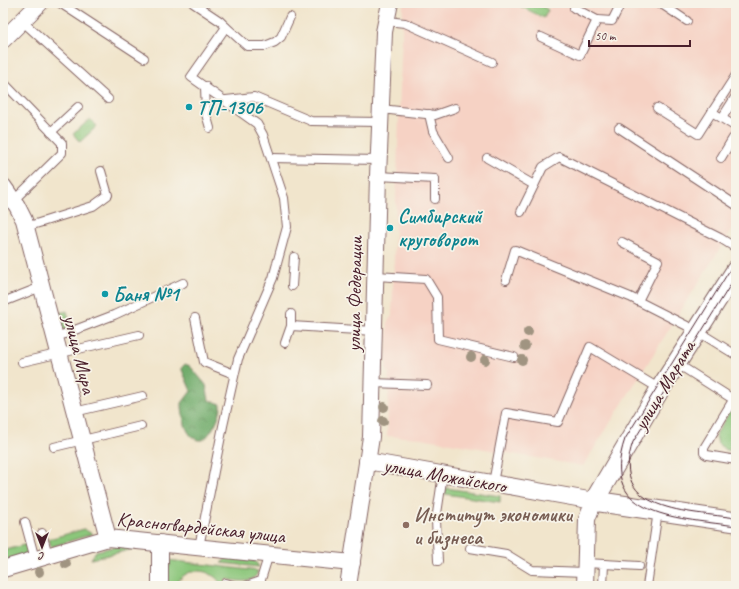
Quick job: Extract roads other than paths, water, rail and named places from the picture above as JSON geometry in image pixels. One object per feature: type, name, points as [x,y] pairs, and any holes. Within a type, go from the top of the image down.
[{"type":"street","points":[[3,40],[40,3]]},
{"type":"street","name":"улица Федерации","points":[[348,586],[371,437],[378,160],[384,32],[390,3]]},
{"type":"street","name":"улица Мира","points":[[3,186],[13,201],[26,228],[108,538]]},
{"type":"street","name":"улица Марата","points":[[594,501],[660,389],[736,270]]},
{"type":"street","name":"улица Можайского","points":[[367,462],[594,501],[736,522]]},
{"type":"street","points":[[585,574],[587,519],[594,501]]},
{"type":"street","name":"Красногвардейская улица","points":[[3,569],[108,538],[352,563]]},
{"type":"street","points":[[160,543],[160,586]]},
{"type":"lane","points":[[60,3],[144,58]]},
{"type":"lane","points":[[193,3],[220,21],[247,46],[265,46],[275,42],[281,37],[290,17]]},
{"type":"lane","points":[[574,8],[597,20],[612,21],[621,3]]},
{"type":"lane","points":[[660,3],[687,21]]},
{"type":"lane","points":[[541,37],[580,55],[597,20]]},
{"type":"lane","points":[[22,21],[108,100]]},
{"type":"lane","points":[[386,21],[405,24],[492,62]]},
{"type":"lane","points":[[199,547],[222,426],[238,359],[273,278],[287,227],[284,198],[263,135],[257,124],[226,100],[191,77],[226,27]]},
{"type":"lane","points":[[657,108],[698,134],[736,75]]},
{"type":"lane","points":[[3,82],[62,143],[62,153],[13,201]]},
{"type":"lane","points":[[206,86],[206,114],[210,128]]},
{"type":"lane","points":[[722,118],[736,96]]},
{"type":"lane","points":[[226,100],[254,97],[311,121],[380,115],[435,115],[455,108]]},
{"type":"lane","points":[[51,132],[78,107]]},
{"type":"lane","points":[[712,112],[736,127]]},
{"type":"lane","points":[[429,114],[433,131],[449,158]]},
{"type":"lane","points":[[619,128],[736,205]]},
{"type":"lane","points":[[721,158],[733,138],[736,139]]},
{"type":"lane","points":[[521,212],[543,167],[559,157],[720,238],[736,248]]},
{"type":"lane","points":[[271,158],[378,160]]},
{"type":"lane","points":[[486,158],[534,185]]},
{"type":"lane","points":[[26,228],[93,206],[108,195],[100,170]]},
{"type":"lane","points":[[378,176],[435,179],[435,199]]},
{"type":"lane","points":[[622,242],[658,261],[638,301]]},
{"type":"lane","points":[[506,280],[515,250],[638,301],[697,331],[736,355]]},
{"type":"lane","points":[[292,286],[294,257]]},
{"type":"lane","points":[[376,276],[426,279],[437,297],[438,339],[514,357]]},
{"type":"lane","points":[[54,338],[114,315],[183,283]]},
{"type":"lane","points":[[3,302],[41,287]]},
{"type":"lane","points":[[284,343],[291,326],[291,314]]},
{"type":"lane","points":[[195,318],[204,362],[234,374]]},
{"type":"lane","points":[[291,326],[374,331]]},
{"type":"lane","points":[[22,362],[139,335]]},
{"type":"lane","points":[[493,483],[506,413],[558,422],[590,347],[660,389]]},
{"type":"lane","points":[[676,363],[735,400],[704,448],[704,452],[706,455],[736,460]]},
{"type":"lane","points":[[373,383],[427,385]]},
{"type":"lane","points":[[74,412],[143,396]]},
{"type":"lane","points":[[54,447],[141,426]]},
{"type":"lane","points":[[438,561],[436,520],[443,474]]},
{"type":"lane","points":[[647,586],[658,511]]},
{"type":"lane","points":[[25,522],[42,557]]},
{"type":"lane","points":[[42,533],[42,557]]},
{"type":"lane","points":[[470,548],[506,554],[532,570],[585,574],[604,564],[639,566]]},
{"type":"lane","points":[[246,586],[260,583],[269,554]]},
{"type":"lane","points":[[603,586],[604,564]]},
{"type":"lane","points":[[226,583],[236,586]]},
{"type":"tram line","points":[[736,260],[625,439],[620,465],[623,485],[634,500],[650,510],[670,516],[736,526]]},
{"type":"tram line","points":[[736,276],[633,442],[628,465],[632,483],[642,495],[658,504],[677,510],[736,518]]},
{"type":"place","name":"ТП-1306","points":[[189,107]]},
{"type":"place","name":"Симбирский круговорот","points":[[390,228]]},
{"type":"place","name":"Баня №1","points":[[105,294]]},
{"type":"place","name":"Институт экономики и бизнеса","points":[[406,525]]}]
